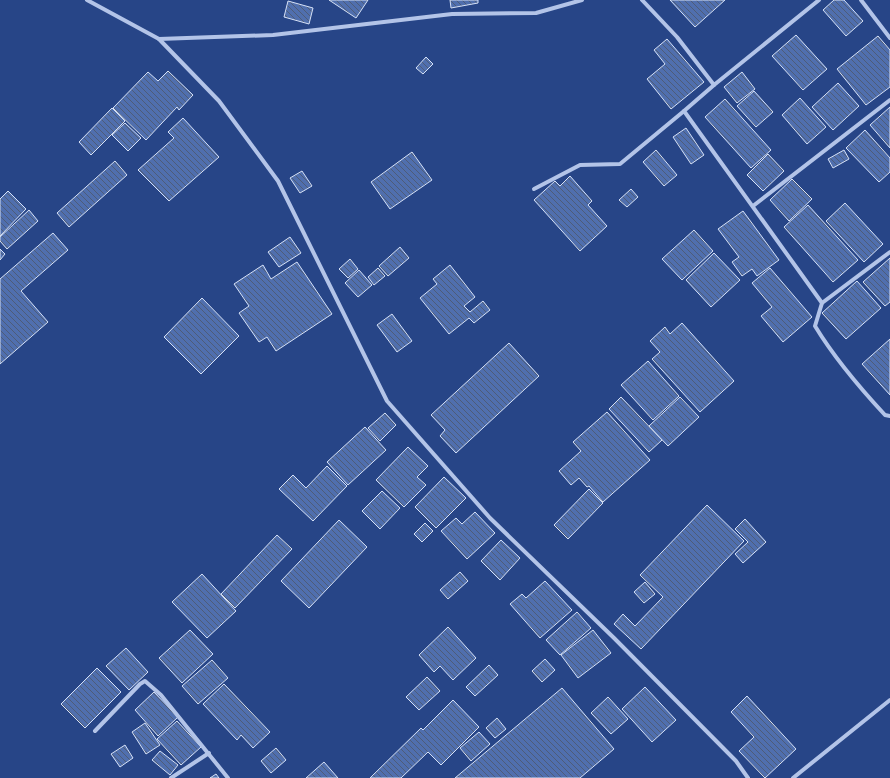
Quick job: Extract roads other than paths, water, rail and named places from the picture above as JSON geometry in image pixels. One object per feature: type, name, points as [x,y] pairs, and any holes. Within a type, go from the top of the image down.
[{"type":"street","points":[[87,0],[158,40],[219,101],[278,181],[386,401],[490,518],[614,638],[730,755],[748,778]]},
{"type":"street","points":[[158,40],[273,35],[452,14],[536,13],[582,0]]},
{"type":"street","points":[[642,0],[677,37],[714,86]]},
{"type":"street","points":[[534,189],[580,165],[620,164],[818,0]]},
{"type":"street","points":[[861,0],[890,38]]},
{"type":"street","points":[[753,206],[890,100]]},
{"type":"street","points":[[684,111],[822,303]]},
{"type":"street","points":[[890,252],[822,303],[815,326],[848,374],[885,415],[890,416]]},
{"type":"street","points":[[94,731],[140,684],[145,681],[161,695],[228,778]]},
{"type":"street","points":[[793,778],[890,700]]},
{"type":"street","points":[[170,778],[209,753]]}]
